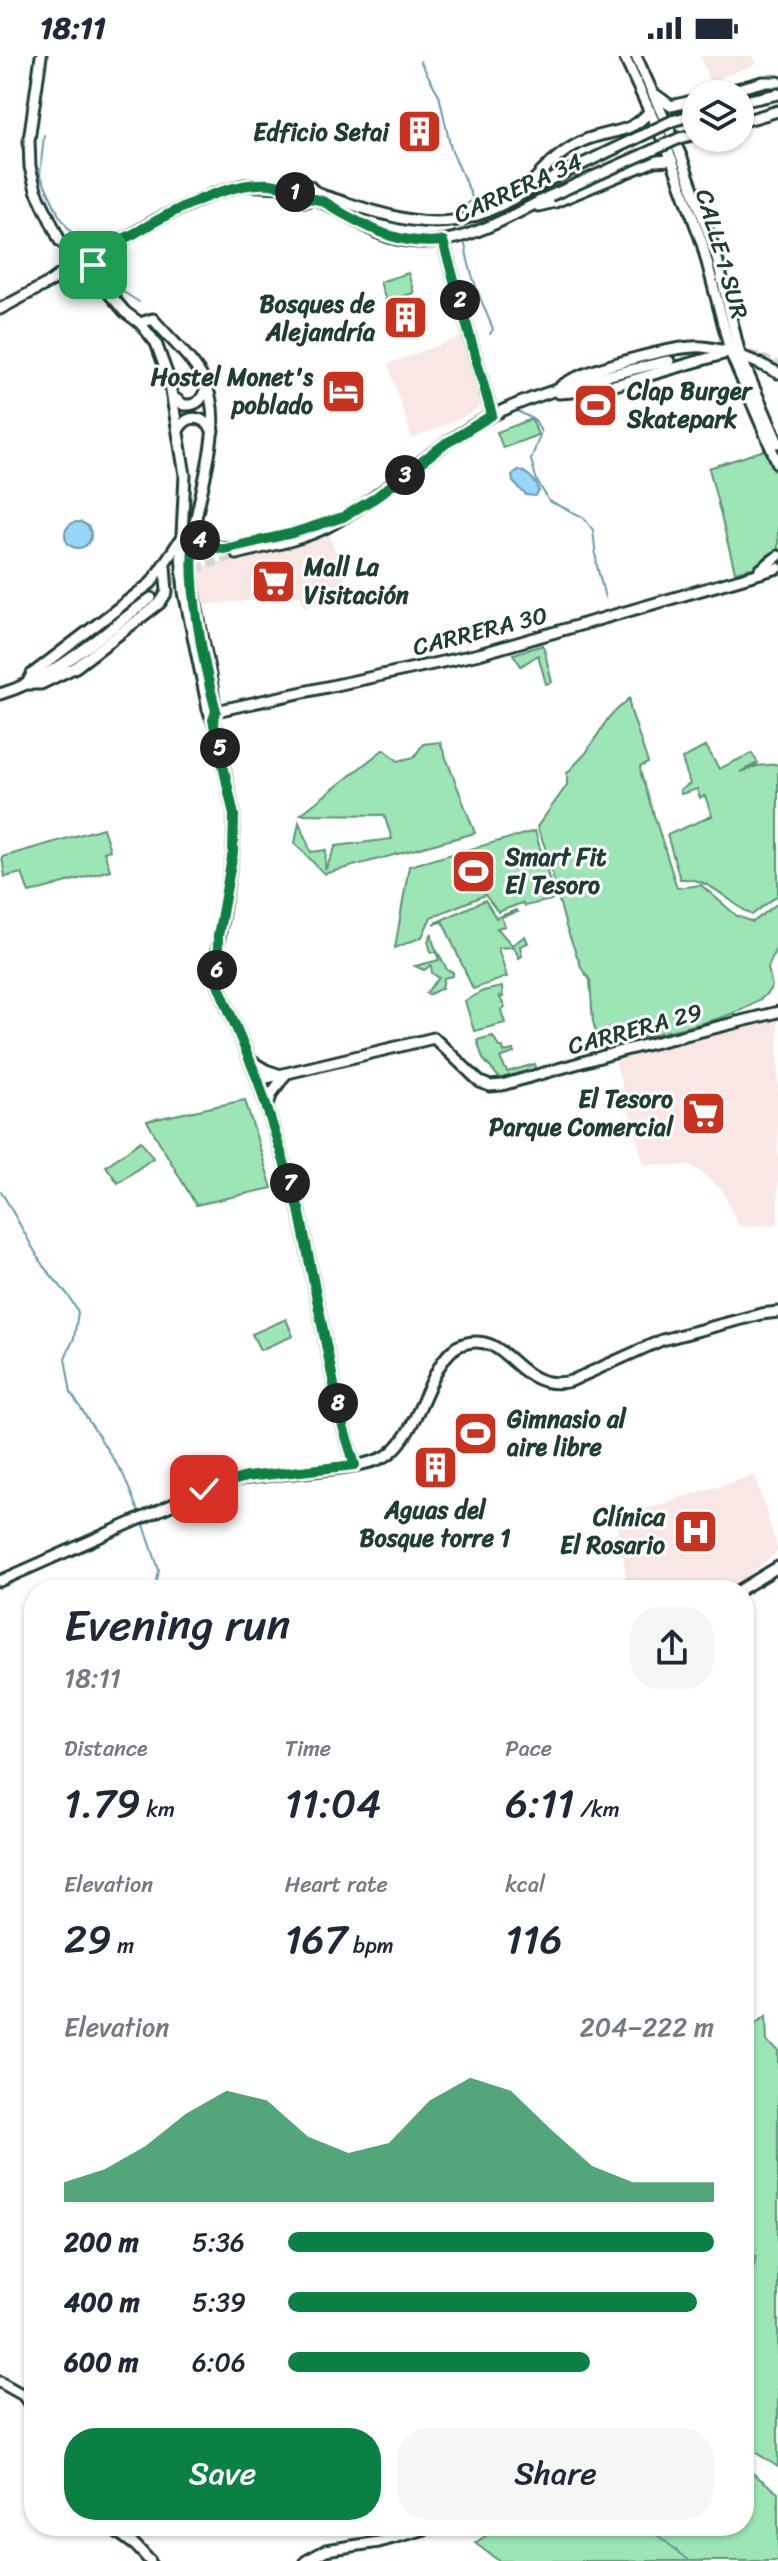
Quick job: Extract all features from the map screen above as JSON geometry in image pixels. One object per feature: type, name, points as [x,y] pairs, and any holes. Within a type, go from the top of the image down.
[{"type":"street","points":[[41,56],[31,116],[30,167],[36,190],[60,241],[125,312],[140,323],[162,357],[179,429],[185,475],[182,538],[184,592],[234,815],[233,852],[218,936],[218,984],[258,1080],[304,1229],[341,1420],[355,1465]]},
{"type":"street","name":"CALLE 1 SUR","points":[[624,56],[672,160],[702,243],[735,354],[778,464]]},
{"type":"street","name":"CALLE 1 SUR","points":[[636,56],[682,158],[708,227],[735,354],[778,443]]},
{"type":"street","points":[[754,84],[778,82]]},
{"type":"street","points":[[653,93],[665,104],[682,103]]},
{"type":"street","points":[[754,99],[778,94]]},
{"type":"street","points":[[521,194],[562,152],[586,140],[631,129],[650,111]]},
{"type":"street","points":[[754,118],[778,111]]},
{"type":"street","name":"CARRERA 34","points":[[312,194],[406,219],[457,221],[477,215],[639,135],[682,119]]},
{"type":"street","points":[[631,129],[654,143],[654,161]]},
{"type":"street","name":"CARRERA 34","points":[[312,194],[390,237],[422,243],[443,241],[471,234],[682,139]]},
{"type":"street","points":[[527,208],[555,202],[654,161],[672,160]]},
{"type":"street","points":[[0,309],[50,282],[80,260],[213,194],[244,185],[298,190],[302,200],[312,194]]},
{"type":"street","points":[[443,241],[492,415]]},
{"type":"street","points":[[50,282],[88,269],[105,250]]},
{"type":"street","points":[[140,323],[153,319],[188,357],[207,386],[212,407],[213,431],[191,565],[212,713]]},
{"type":"street","points":[[551,393],[582,374],[694,347],[735,354],[778,373]]},
{"type":"street","points":[[551,393],[587,391],[712,356],[735,354]]},
{"type":"street","points":[[237,554],[311,534],[343,517],[375,498],[442,446],[492,415],[551,393],[669,361]]},
{"type":"street","points":[[171,394],[184,405],[195,404],[207,386]]},
{"type":"street","points":[[179,429],[185,420],[196,418],[206,421],[213,431]]},
{"type":"street","points":[[194,534],[208,546],[224,549],[293,533],[343,517]]},
{"type":"street","points":[[27,684],[32,674],[145,588],[165,566],[182,538]]},
{"type":"street","name":"CARRERA 30","points":[[758,572],[778,556]]},
{"type":"street","points":[[27,684],[41,684],[59,677],[160,603],[167,592],[165,566]]},
{"type":"street","name":"CARRERA 30","points":[[212,713],[479,654],[778,568]]},
{"type":"street","points":[[0,694],[57,668],[151,598]]},
{"type":"street","name":"CARRERA 29","points":[[285,1075],[434,1038],[480,1082],[490,1086],[502,1085],[621,1051],[778,1012]]},
{"type":"street","points":[[250,1060],[271,1072],[285,1075]]},
{"type":"street","points":[[258,1080],[285,1075]]},
{"type":"street","points":[[267,1107],[285,1075]]},
{"type":"street","points":[[0,1581],[234,1479],[355,1465],[382,1458],[395,1448],[415,1421],[445,1357],[458,1345],[491,1344],[533,1377],[544,1383],[558,1384],[662,1340],[778,1312]]},
{"type":"street","points":[[754,1582],[778,1567]]},
{"type":"street","points":[[0,2382],[24,2396]]},
{"type":"street","points":[[124,2536],[150,2561]]},
{"type":"street","points":[[306,2561],[315,2554],[331,2549],[400,2536]]},
{"type":"street","points":[[320,2561],[331,2549]]},
{"type":"shaded area","points":[[700,56],[753,56],[756,64],[709,80]]},
{"type":"shaded area","points":[[463,336],[480,406],[472,413],[412,439],[388,364]]},
{"type":"shaded area","name":"Mall La Visitación","points":[[329,534],[351,594],[304,607],[301,596],[203,605],[198,567]]},
{"type":"shaded area","name":"El Tesoro Parque Comercial","points":[[778,1017],[778,1224],[739,1227],[722,1190],[693,1166],[644,1164],[615,1061]]},
{"type":"shaded area","name":"Clínica El Rosario","points":[[755,1475],[778,1551],[744,1580],[622,1580],[626,1576],[616,1518]]},
{"type":"green space","points":[[408,273],[414,293],[386,301],[380,282]]},
{"type":"green space","points":[[532,419],[538,435],[503,448],[497,432]]},
{"type":"green space","points":[[771,448],[778,464],[778,556],[768,564],[735,572],[709,468]]},
{"type":"green space","points":[[543,645],[552,682],[546,684],[538,655],[521,666],[513,654]]},
{"type":"green space","points":[[630,698],[630,708],[648,763],[640,767],[641,774],[677,888],[701,885],[737,916],[753,922],[778,903],[778,942],[768,968],[772,986],[748,1007],[708,1022],[632,1039],[602,1050],[593,1022],[590,980],[582,969],[566,927],[537,827],[567,785],[567,773],[586,753],[609,717]]},
{"type":"green space","points":[[440,742],[475,833],[324,874],[295,843],[299,822],[311,852],[326,850],[325,870],[336,846],[392,839],[384,815],[301,814],[384,749],[398,761],[414,757],[423,744]]},
{"type":"green space","points":[[706,746],[719,769],[752,753],[758,763],[740,772],[778,764],[778,895],[752,915],[709,886],[680,879],[667,835],[712,816],[705,796],[700,798],[697,789],[681,794],[680,790],[690,784],[682,759]]},
{"type":"green space","points":[[103,828],[110,850],[104,852],[110,870],[29,893],[22,873],[5,877],[2,857]]},
{"type":"green space","points":[[535,831],[555,899],[525,906],[522,903],[498,912],[485,895],[431,917],[422,937],[395,948],[409,866]]},
{"type":"green space","points":[[485,900],[496,918],[516,910],[518,912],[501,917],[505,926],[497,928],[512,945],[525,936],[528,943],[520,946],[522,956],[519,958],[514,947],[498,948],[507,977],[473,989],[443,922],[433,924]]},
{"type":"green space","points":[[432,933],[435,947],[453,976],[444,978],[442,988],[428,995],[426,993],[439,978],[432,973],[431,965],[424,970],[415,966],[439,960],[436,952],[431,952],[428,941]]},
{"type":"green space","points":[[502,987],[503,997],[499,996],[505,1007],[501,1010],[505,1023],[474,1031],[465,1001],[483,991]]},
{"type":"green space","points":[[493,1036],[504,1052],[513,1050],[514,1053],[500,1058],[507,1072],[535,1064],[534,1072],[502,1081],[483,1059],[477,1040]]},
{"type":"green space","points":[[245,1100],[272,1188],[196,1205],[147,1121]]},
{"type":"green space","points":[[141,1141],[153,1158],[118,1183],[106,1166]]},
{"type":"green space","points":[[286,1319],[293,1336],[260,1350],[252,1334]]},
{"type":"green space","points":[[766,2016],[767,2042],[778,2050],[778,2467],[754,2451],[754,2025]]},
{"type":"green space","points":[[754,2474],[778,2492],[778,2561],[499,2561],[475,2543],[485,2536],[754,2536]]},
{"type":"water","points":[[518,470],[536,484],[539,491],[536,496],[526,495],[513,482],[512,475]]},
{"type":"water","points":[[78,522],[87,526],[91,535],[87,544],[78,548],[69,544],[65,535],[69,526]]},
{"type":"waterway","points":[[420,61],[439,95],[451,149],[473,199],[460,210]]},
{"type":"waterway","points":[[44,135],[40,174],[59,215],[79,244]]},
{"type":"waterway","points":[[465,244],[473,277],[493,329],[490,334]]},
{"type":"waterway","points":[[101,269],[117,288],[139,302]]},
{"type":"waterway","points":[[517,408],[535,420],[541,432],[531,460],[537,481],[549,501],[583,517],[593,530],[605,598]]},
{"type":"waterway","points":[[1,1191],[43,1266],[78,1312],[74,1338],[65,1358],[71,1393],[124,1476],[140,1516]]},
{"type":"waterway","points":[[143,1522],[159,1570],[157,1580]]},
{"type":"waterway","points":[[659,2536],[690,2561]]},
{"type":"tunnel","points":[[669,361],[717,352]]},
{"type":"tunnel","points":[[736,352],[778,365]]},
{"type":"tunnel","points":[[151,598],[185,573],[237,554]]},
{"type":"place","name":"Edficio Setai","points":[[420,132]]},
{"type":"place","name":"Bosques de Alejandría","points":[[406,318]]},
{"type":"place","name":"Hostel Monet's poblado","points":[[344,391]]},
{"type":"place","name":"Clap Burger Skatepark","points":[[596,405]]},
{"type":"place","name":"Mall La Visitación","points":[[273,581]]},
{"type":"place","name":"Smart Fit El Tesoro","points":[[474,871]]},
{"type":"place","name":"El Tesoro Parque Comercial","points":[[704,1113]]},
{"type":"place","name":"Gimnasio al aire libre","points":[[476,1433]]},
{"type":"place","name":"Aguas del Bosque torre 1","points":[[435,1468]]},
{"type":"place","name":"Clínica El Rosario","points":[[696,1531]]},
{"type":"route","points":[[93,265],[105,250],[158,219],[213,194],[244,185],[284,187],[297,193],[302,200],[312,198],[324,202],[364,226],[400,240],[422,243],[443,241],[492,415],[442,446],[375,498],[343,517],[293,533],[224,549],[208,546],[194,534],[191,554],[194,590],[216,711],[213,720],[234,815],[233,852],[216,956],[218,984],[258,1080],[299,1209],[345,1440],[355,1465],[246,1477],[204,1489]]}]
